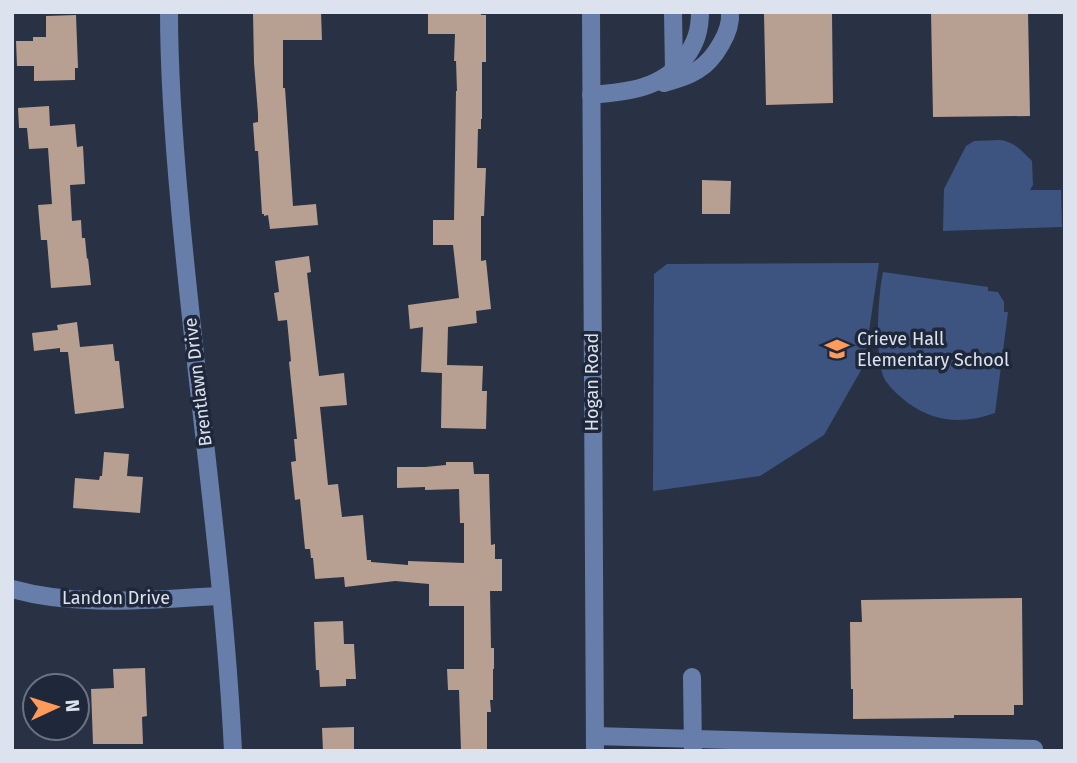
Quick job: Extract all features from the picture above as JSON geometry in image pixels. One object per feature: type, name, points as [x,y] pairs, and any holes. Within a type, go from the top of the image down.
[{"type":"street","name":"Brentlawn Drive","points":[[169,12],[172,120],[189,309],[211,488],[230,688],[233,751]]},
{"type":"street","name":"Hogan Road","points":[[591,12],[595,744]]},
{"type":"street","points":[[673,12],[674,72]]},
{"type":"street","points":[[640,89],[667,77],[687,56],[696,41],[700,12]]},
{"type":"street","points":[[591,95],[640,89],[698,71],[709,62],[727,33],[730,12]]},
{"type":"street","name":"Landon Drive","points":[[12,589],[71,600],[123,601],[221,596]]},
{"type":"street","points":[[692,677],[693,745]]},
{"type":"street","points":[[595,744],[1034,751]]},
{"type":"shaded area","points":[[1000,140],[1014,145],[1032,161],[1033,185],[1030,190],[1061,190],[1062,227],[943,231],[944,189],[966,146],[974,141]]},
{"type":"shaded area","points":[[879,263],[864,365],[824,435],[760,476],[653,491],[654,274],[667,264]]},
{"type":"shaded area","points":[[883,272],[988,287],[988,291],[998,292],[1004,302],[1004,312],[1008,312],[995,413],[961,420],[929,415],[908,403],[887,383],[879,358],[878,343]]},
{"type":"building","points":[[321,12],[322,40],[283,40],[283,88],[293,206],[316,204],[318,225],[270,229],[268,215],[262,214],[258,151],[255,151],[253,123],[258,122],[253,14]]},
{"type":"building","points":[[428,12],[481,12],[481,15],[486,15],[486,62],[482,62],[482,119],[481,129],[478,129],[477,168],[486,168],[484,216],[481,216],[481,261],[486,260],[491,309],[476,311],[477,323],[448,327],[447,365],[483,366],[482,391],[487,391],[486,429],[441,428],[442,373],[421,372],[423,327],[410,329],[408,305],[459,298],[453,245],[433,245],[433,220],[454,220],[457,91],[455,34],[428,34]]},
{"type":"building","points":[[931,12],[1028,12],[1030,116],[933,117]]},
{"type":"building","points":[[832,13],[833,103],[766,105],[764,14]]},
{"type":"building","points":[[76,15],[78,68],[75,68],[75,80],[34,81],[34,66],[17,66],[16,41],[33,41],[33,37],[46,37],[46,16]]},
{"type":"building","points":[[49,106],[50,126],[75,124],[77,147],[83,146],[85,184],[70,185],[72,221],[81,220],[91,285],[51,288],[47,240],[41,240],[38,205],[52,204],[48,148],[29,149],[27,128],[19,128],[18,108]]},
{"type":"building","points":[[702,180],[731,181],[730,214],[702,214]]},
{"type":"building","points":[[309,256],[311,272],[307,273],[319,376],[344,373],[347,405],[320,407],[328,485],[338,484],[342,517],[363,515],[367,560],[408,565],[408,561],[464,563],[464,523],[460,523],[459,489],[397,488],[397,467],[473,462],[474,474],[489,474],[491,545],[495,544],[495,559],[502,559],[502,591],[490,591],[494,669],[493,700],[490,700],[491,712],[487,712],[487,751],[461,751],[459,690],[448,690],[447,669],[464,669],[464,606],[429,606],[429,584],[395,581],[345,587],[344,577],[315,579],[310,549],[305,549],[300,499],[295,500],[291,462],[296,461],[294,439],[297,439],[287,320],[278,321],[274,293],[279,292],[275,261]]},
{"type":"building","points":[[77,322],[80,347],[113,344],[115,361],[119,361],[124,408],[75,414],[68,352],[60,352],[60,348],[34,351],[32,333],[58,330],[57,325]]},
{"type":"building","points":[[104,452],[129,454],[127,476],[143,477],[140,513],[73,508],[75,478],[99,480],[102,476]]},
{"type":"building","points":[[1022,598],[1023,705],[1014,705],[1014,715],[853,719],[850,622],[862,622],[861,600]]},
{"type":"building","points":[[343,621],[344,644],[354,644],[356,679],[346,679],[346,686],[320,687],[319,670],[316,670],[314,622]]},
{"type":"building","points":[[145,668],[147,716],[142,717],[143,744],[93,744],[91,689],[114,688],[113,669]]},
{"type":"building","points":[[354,727],[354,751],[323,751],[322,728]]},
{"type":"place","name":"Crieve Hall Elementary School","points":[[837,349]]}]
